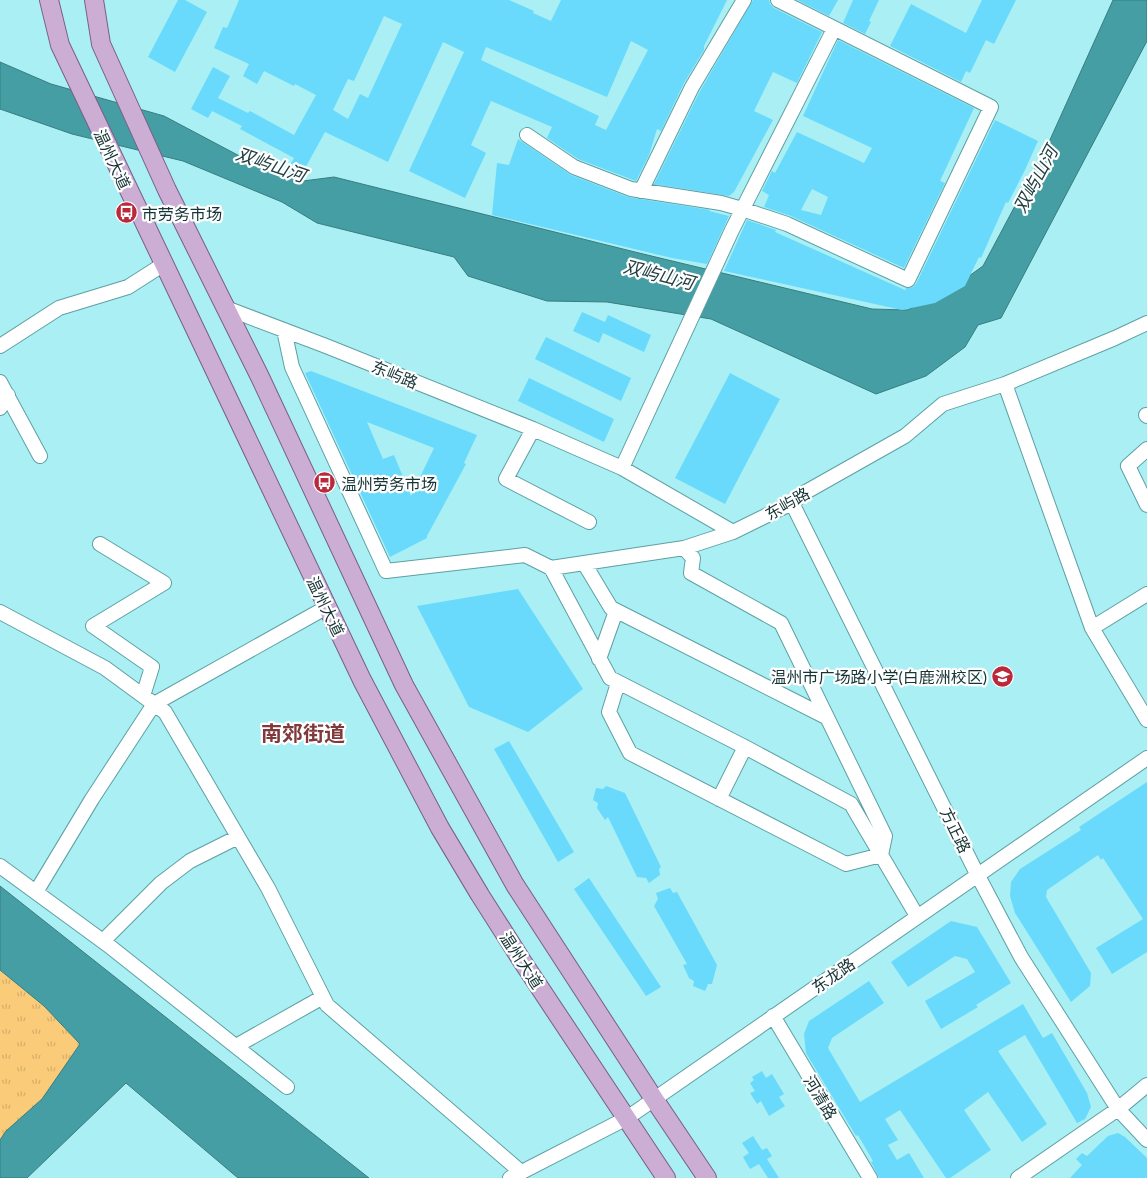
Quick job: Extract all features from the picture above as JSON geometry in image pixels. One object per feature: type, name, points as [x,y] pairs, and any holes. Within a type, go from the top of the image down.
[{"type":"main road","name":"温州大道","points":[[49,0],[60,45],[83,95],[362,680],[445,837],[480,895],[666,1178]]},
{"type":"main road","points":[[94,0],[101,44],[404,685],[515,884],[707,1178]]},
{"type":"street","points":[[641,191],[692,87],[744,0]]},
{"type":"street","points":[[526,135],[574,167],[631,189],[742,208],[787,224],[908,280],[991,107],[778,0]]},
{"type":"street","points":[[622,468],[742,208],[834,28]]},
{"type":"street","points":[[0,346],[59,308],[128,287],[164,264]]},
{"type":"street","name":"东屿路","points":[[226,308],[533,429],[622,468],[733,532],[792,502],[804,493],[905,436],[943,404],[1005,384],[1147,323]]},
{"type":"street","points":[[284,330],[292,367],[386,571],[526,556],[550,568],[610,678],[851,804],[917,916]]},
{"type":"street","points":[[0,382],[40,456]]},
{"type":"street","points":[[1005,384],[1092,628],[1147,720]]},
{"type":"street","points":[[0,408],[8,395]]},
{"type":"street","points":[[533,429],[506,478],[589,522]]},
{"type":"street","points":[[1147,449],[1128,466],[1147,505]]},
{"type":"street","name":"方正路","points":[[792,502],[977,874],[1021,957],[1118,1109],[1147,1140]]},
{"type":"street","points":[[550,568],[684,548],[733,532]]},
{"type":"street","points":[[36,892],[92,799],[148,700],[152,667],[93,626],[164,583],[100,544]]},
{"type":"street","points":[[684,548],[694,558],[691,572],[781,622],[885,836],[881,855]]},
{"type":"street","points":[[584,563],[611,608],[826,716]]},
{"type":"street","points":[[1092,628],[1147,594]]},
{"type":"street","points":[[148,700],[327,607]]},
{"type":"street","points":[[600,659],[616,611]]},
{"type":"street","points":[[0,612],[105,668],[164,712],[268,888],[327,1004],[516,1175]]},
{"type":"street","points":[[618,683],[608,712],[630,753],[846,864],[881,855]]},
{"type":"street","points":[[719,799],[745,747]]},
{"type":"street","name":"东龙路","points":[[516,1175],[627,1118],[1147,758]]},
{"type":"street","points":[[102,941],[161,883],[190,861],[238,837]]},
{"type":"street","points":[[0,866],[102,941],[287,1087]]},
{"type":"street","points":[[236,1046],[323,998]]},
{"type":"street","name":"河清路","points":[[773,1016],[870,1178]]},
{"type":"street","points":[[1018,1178],[1118,1109],[1147,1085]]},
{"type":"green space","points":[[0,970],[44,1006],[80,1044],[42,1099],[6,1131],[0,1140]]},
{"type":"water","name":"双屿山河","points":[[1113,0],[1147,0],[1147,41],[1001,318],[978,325],[965,347],[926,376],[876,394],[711,319],[607,302],[547,301],[468,276],[454,257],[317,223],[282,202],[183,161],[72,134],[0,109],[0,62],[51,84],[164,116],[249,161],[303,181],[334,177],[872,309],[907,310],[948,291],[983,266],[1049,142]]},
{"type":"water","points":[[0,886],[369,1178],[238,1178],[126,1083],[27,1178],[0,1178],[0,1140],[6,1131],[42,1099],[80,1044],[44,1006],[0,970]]},
{"type":"building","points":[[178,0],[185,0],[207,12],[175,72],[148,57]]},
{"type":"building","points":[[239,0],[509,0],[551,21],[561,0],[727,0],[704,46],[704,50],[684,83],[661,131],[657,129],[649,155],[636,181],[578,159],[547,138],[552,127],[491,101],[471,145],[486,153],[465,198],[409,171],[464,52],[443,42],[388,162],[325,132],[303,172],[290,165],[294,158],[240,129],[242,126],[212,111],[208,118],[191,109],[213,67],[230,76],[218,98],[248,113],[250,111],[294,135],[316,95],[264,71],[257,84],[243,76],[249,64],[214,48],[223,27],[227,28]],"holes":[[[384,16],[402,24],[368,98],[360,94],[348,119],[333,110],[348,79],[354,81]],[[631,41],[648,50],[606,130],[595,125],[599,116],[481,60],[486,47],[607,97]]]},
{"type":"building","points":[[753,0],[769,0],[774,8],[822,32],[797,83],[773,72],[754,111],[773,120],[734,192],[729,196],[654,184],[700,91]]},
{"type":"building","points":[[797,0],[838,0],[829,16]]},
{"type":"building","points":[[853,0],[879,0],[865,34],[843,23]]},
{"type":"building","points":[[982,0],[1016,0],[994,44],[986,40],[970,73],[966,71],[961,82],[890,46],[911,4],[966,33]]},
{"type":"building","points":[[838,40],[974,108],[940,181],[945,183],[904,268],[791,216],[764,207],[769,195],[762,191],[772,171],[775,173],[797,132],[864,163],[872,148],[803,116]],"holes":[[[812,189],[828,197],[821,215],[801,210]]]},
{"type":"building","points":[[995,120],[1038,141],[1008,203],[1006,202],[981,258],[979,257],[965,286],[935,303],[902,310],[724,271],[747,220],[776,230],[775,232],[905,290],[906,288],[913,287]]},
{"type":"building","points":[[518,139],[571,175],[628,197],[710,210],[729,216],[707,264],[672,258],[492,215],[497,163],[509,165]]},
{"type":"building","points":[[582,312],[605,322],[608,315],[651,335],[644,352],[603,333],[599,343],[573,331]]},
{"type":"building","points":[[546,337],[631,378],[621,401],[535,359]]},
{"type":"building","points":[[311,371],[477,435],[464,463],[466,464],[427,538],[390,557],[305,373]],"holes":[[[367,422],[434,448],[411,496],[394,455],[383,459]]]},
{"type":"building","points":[[730,373],[780,399],[725,504],[675,478]]},
{"type":"building","points":[[529,378],[614,419],[604,442],[518,401]]},
{"type":"building","points":[[518,589],[583,689],[528,732],[469,707],[417,606]]},
{"type":"building","points":[[509,741],[574,852],[558,862],[494,749]]},
{"type":"building","points":[[1147,782],[1147,952],[1112,974],[1096,948],[1143,919],[1103,858],[1101,860],[1098,855],[1047,890],[1046,897],[1091,973],[1090,986],[1071,1002],[1015,913],[1010,896],[1011,882],[1020,869],[1081,830],[1079,827]]},
{"type":"building","points":[[606,786],[625,793],[661,867],[659,869],[660,875],[649,883],[646,878],[637,877],[608,817],[605,820],[597,808],[598,803],[593,800],[596,788],[603,789]]},
{"type":"building","points":[[589,878],[661,987],[646,996],[574,889]]},
{"type":"building","points":[[670,888],[673,893],[677,892],[717,965],[712,984],[708,984],[705,991],[693,986],[694,981],[689,978],[683,965],[687,964],[654,906],[658,899],[656,893]]},
{"type":"building","points":[[951,921],[977,927],[1011,983],[976,1005],[978,1007],[941,1029],[925,1001],[975,972],[967,959],[955,956],[908,987],[891,962]]},
{"type":"building","points":[[869,981],[884,1003],[832,1038],[828,1048],[860,1102],[1023,1004],[1043,1038],[1052,1033],[1087,1093],[1091,1107],[1085,1119],[1077,1123],[1025,1035],[998,1051],[1047,1124],[1022,1142],[988,1092],[964,1110],[991,1150],[950,1178],[946,1178],[900,1110],[885,1119],[898,1140],[888,1145],[897,1160],[909,1153],[924,1178],[879,1178],[871,1162],[873,1161],[858,1135],[856,1136],[806,1053],[804,1034],[809,1021]]},
{"type":"building","points":[[762,1071],[766,1078],[772,1074],[784,1094],[779,1097],[785,1106],[769,1116],[761,1101],[757,1104],[750,1093],[755,1091],[750,1083],[754,1080],[752,1077]]},
{"type":"building","points":[[1118,1133],[1125,1137],[1147,1158],[1147,1178],[1070,1178],[1082,1165],[1076,1159],[1082,1153],[1087,1156],[1108,1136]]},
{"type":"building","points":[[753,1136],[762,1150],[767,1148],[772,1156],[767,1159],[779,1178],[768,1178],[759,1164],[750,1169],[743,1157],[749,1153],[742,1143]]},
{"type":"place","name":"市劳务市场","points":[[126,213]]},
{"type":"place","name":"温州劳务市场","points":[[325,483]]},
{"type":"place","name":"温州市广场路小学(白鹿洲校区)","points":[[1003,676]]},
{"type":"district","name":"南郊街道","points":[[303,732]]}]
